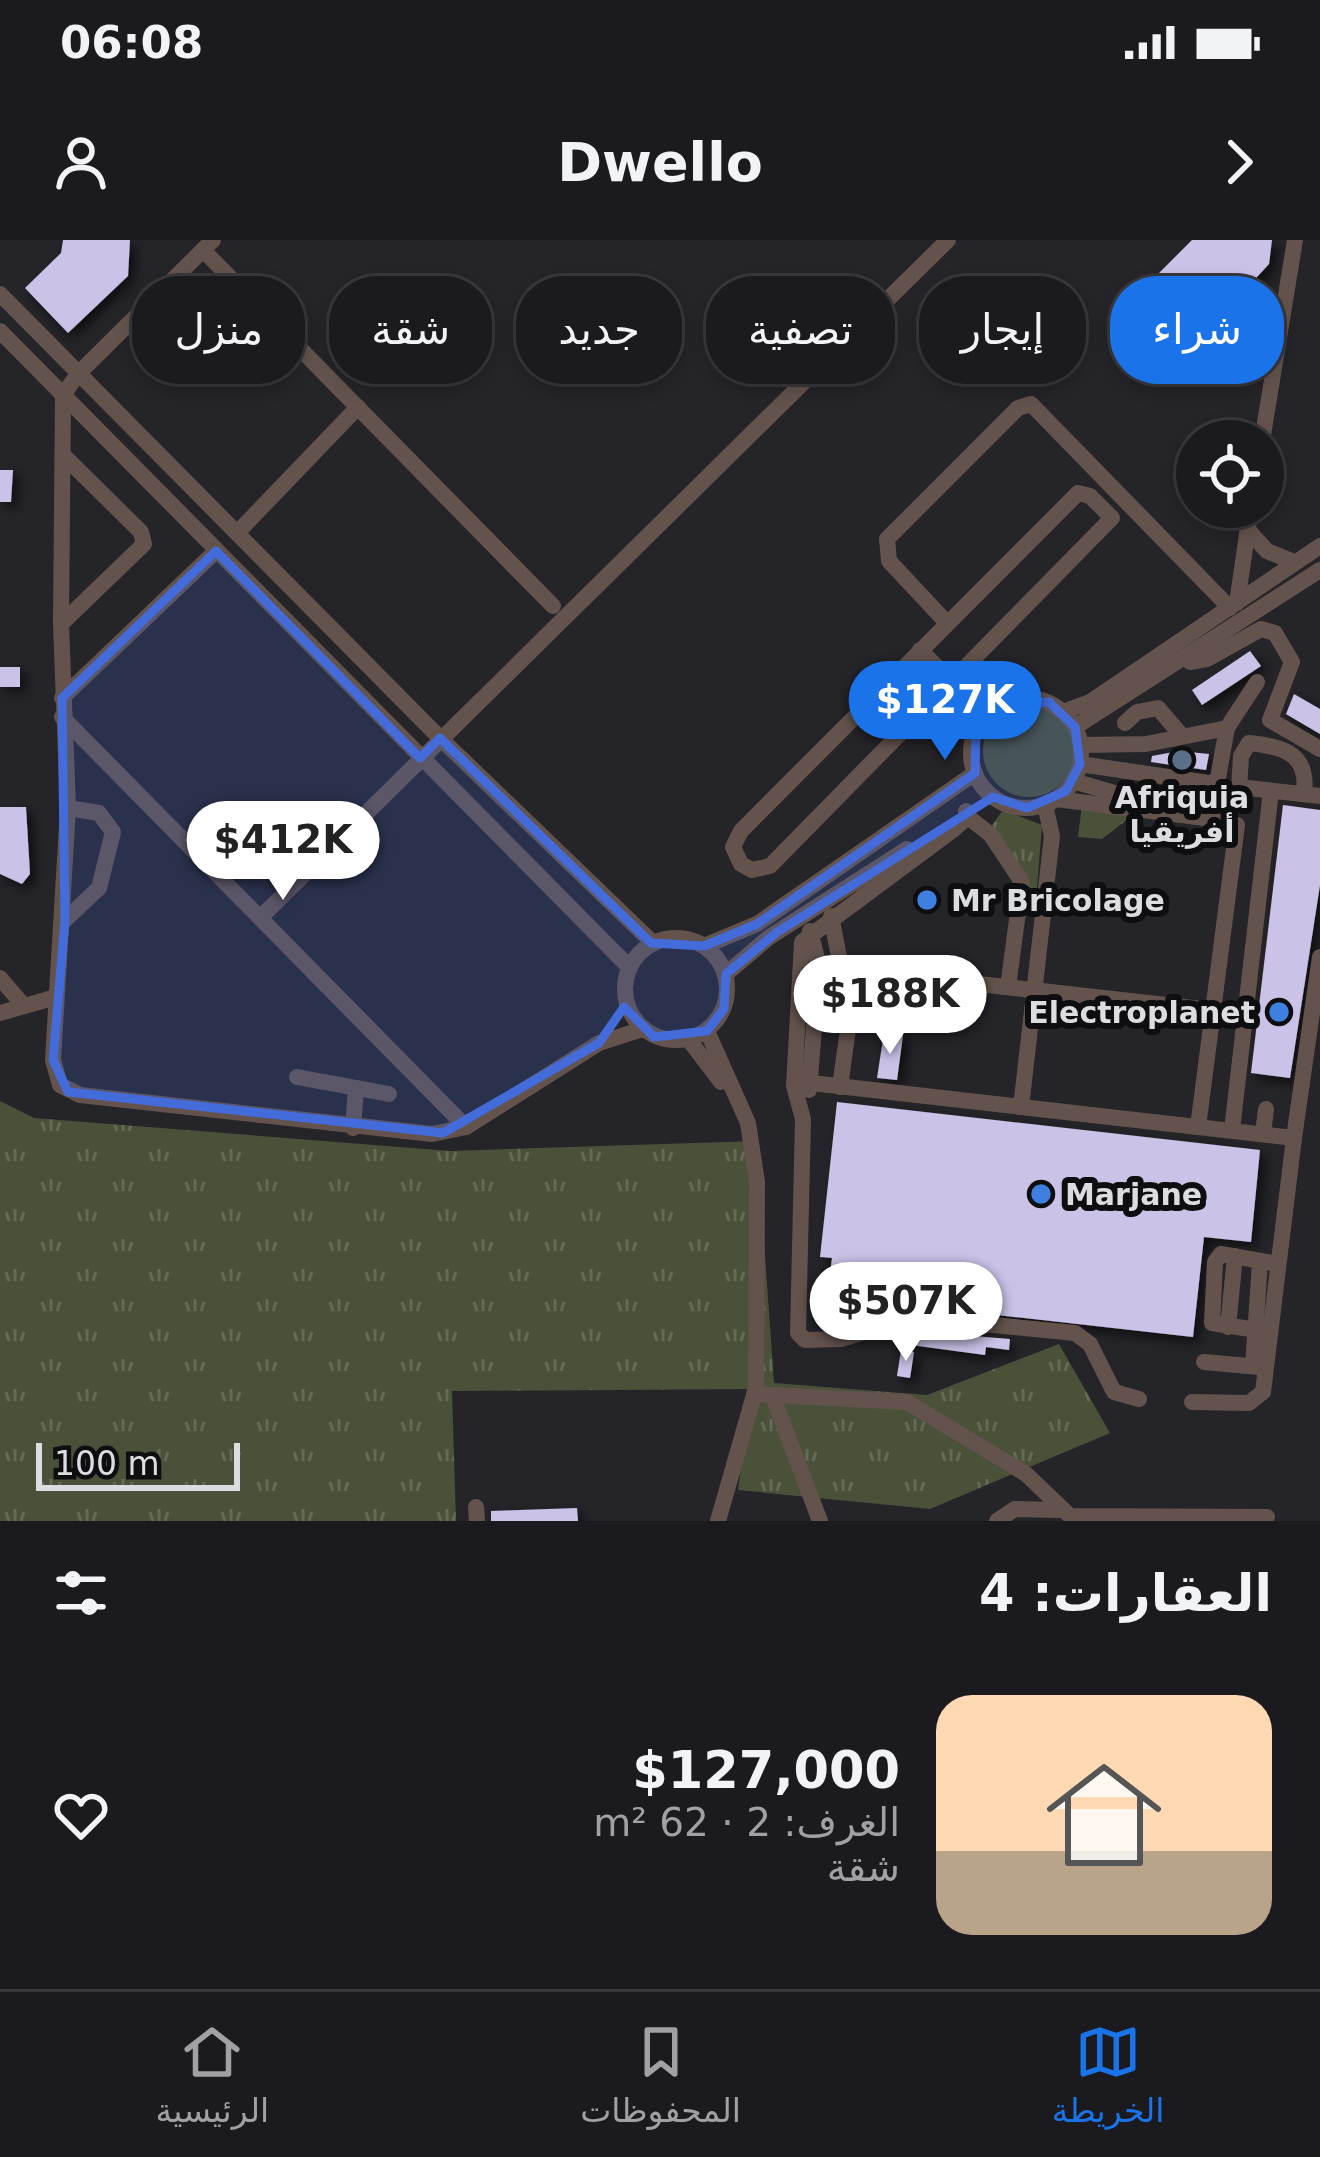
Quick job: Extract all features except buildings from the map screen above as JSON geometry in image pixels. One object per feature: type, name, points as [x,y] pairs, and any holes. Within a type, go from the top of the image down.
[{"type":"street","points":[[261,917],[948,240]]},
{"type":"street","points":[[1265,420],[1295,240]]},
{"type":"street","points":[[553,606],[208,245],[78,374],[63,395],[62,717],[68,808],[65,920],[53,1060],[56,1078],[68,1092],[432,1134],[466,1126],[599,1043],[643,1029]]},
{"type":"street","points":[[0,294],[440,738],[653,943]]},
{"type":"street","points":[[0,331],[630,968]]},
{"type":"street","points":[[947,622],[889,561],[887,539],[1018,408],[1031,404],[1233,606]]},
{"type":"street","points":[[237,533],[358,406]]},
{"type":"street","points":[[61,624],[144,544],[141,532],[63,455]]},
{"type":"street","points":[[1073,495],[1090,496],[1112,518],[770,866],[752,870],[740,864],[734,853],[737,835],[947,622],[1073,495]]},
{"type":"street","points":[[1247,529],[1267,551],[1294,562]]},
{"type":"street","points":[[1233,606],[1247,529]]},
{"type":"street","points":[[1063,712],[1090,703],[1320,546]]},
{"type":"street","points":[[62,698],[216,551]]},
{"type":"street","points":[[1021,1106],[1030,990],[1052,836],[1050,802],[1077,754],[1183,662],[1320,570]]},
{"type":"street","points":[[1183,662],[1207,659],[1261,629],[1275,633],[1292,662],[1270,720],[1320,749]]},
{"type":"street","points":[[920,650],[985,715]]},
{"type":"street","points":[[1231,809],[1216,784],[1227,728],[1257,682]]},
{"type":"street","points":[[998,799],[975,773],[971,742],[985,715],[1015,698],[1048,702],[1063,712],[1077,754],[1108,794],[1231,809]]},
{"type":"street","points":[[1077,754],[1120,733],[1137,712],[1158,708],[1182,736]]},
{"type":"street","points":[[62,717],[466,1126]]},
{"type":"street","points":[[1120,733],[1182,736],[1227,728]]},
{"type":"street","points":[[725,974],[768,938],[998,799],[1231,809],[1271,791],[1312,795],[1300,758],[1253,743],[1242,752],[1231,809],[1214,1010],[1198,1127]]},
{"type":"street","points":[[1077,754],[1216,784]]},
{"type":"street","points":[[599,1043],[626,1004],[630,968],[653,943],[674,938],[704,946],[757,924],[975,773]]},
{"type":"street","points":[[1232,1130],[1271,791]]},
{"type":"street","points":[[991,836],[989,818],[998,799]]},
{"type":"street","points":[[65,920],[99,888],[112,832],[99,813],[68,808]]},
{"type":"street","points":[[967,814],[991,836],[1022,882],[1008,987]]},
{"type":"street","points":[[803,1119],[794,1086],[801,948],[810,931],[967,814]]},
{"type":"street","points":[[831,916],[848,969],[840,1087]]},
{"type":"street","points":[[810,931],[819,966],[811,1083],[803,1119],[801,1337],[841,1339],[913,1317],[1075,1333],[1090,1345],[1118,1396],[1139,1399]]},
{"type":"street","points":[[626,1004],[643,1029],[654,1036],[689,1040],[707,1031],[724,1009],[725,974],[704,946]]},
{"type":"street","points":[[1192,1402],[1254,1402],[1263,1392],[1259,1367],[1269,1263],[1294,1138],[1320,956]]},
{"type":"street","points":[[819,966],[1246,1014]]},
{"type":"street","points":[[0,978],[24,1006]]},
{"type":"street","points":[[0,1013],[56,997]]},
{"type":"street","points":[[707,1031],[755,1149],[763,1396],[718,1521]]},
{"type":"street","points":[[689,1040],[736,1101]]},
{"type":"street","points":[[297,1077],[389,1094]]},
{"type":"street","points":[[811,1083],[1294,1138]]},
{"type":"street","points":[[353,1127],[356,1088]]},
{"type":"street","points":[[1263,1134],[1265,1109]]},
{"type":"street","points":[[1262,1331],[1228,1328],[1211,1320],[1222,1291],[1217,1257],[1269,1263]]},
{"type":"street","points":[[1262,1331],[1257,1295],[1269,1263]]},
{"type":"street","points":[[1222,1291],[1257,1295]]},
{"type":"street","points":[[1204,1362],[1259,1367]]},
{"type":"street","points":[[763,1396],[907,1402],[1026,1474],[1059,1510]]},
{"type":"street","points":[[763,1396],[820,1521]]},
{"type":"street","points":[[997,1521],[1016,1509],[1059,1510],[1109,1519],[1267,1516]]},
{"type":"highlighted area","points":[[216,551],[420,758],[440,738],[651,943],[704,946],[757,924],[975,773],[976,728],[999,705],[1049,702],[1075,727],[1080,764],[1066,791],[1027,808],[993,797],[776,933],[726,974],[724,1009],[707,1031],[654,1037],[624,1007],[599,1043],[443,1133],[68,1092],[53,1060],[65,920],[62,698]]},
{"type":"green space","points":[[1029,705],[1061,719],[1075,751],[1061,783],[1029,797],[997,783],[983,751],[997,719]]},
{"type":"green space","points":[[1082,805],[1227,829],[1207,831],[1205,826],[1132,816],[1102,839],[1078,837]]},
{"type":"green space","points":[[1003,810],[1042,825],[1035,913],[1022,912],[1027,877],[992,825]]},
{"type":"green space","points":[[0,1101],[34,1118],[450,1151],[757,1141],[774,1383],[927,1395],[1059,1344],[1110,1433],[930,1509],[738,1490],[752,1389],[452,1391],[456,1521],[0,1521]]},
{"type":"place","name":"Afriquia أفريقيا","points":[[1182,760]]},
{"type":"place","name":"Mr Bricolage","points":[[927,900]]},
{"type":"place","name":"Electroplanet","points":[[1279,1012]]},
{"type":"place","name":"Marjane","points":[[1041,1194]]}]
